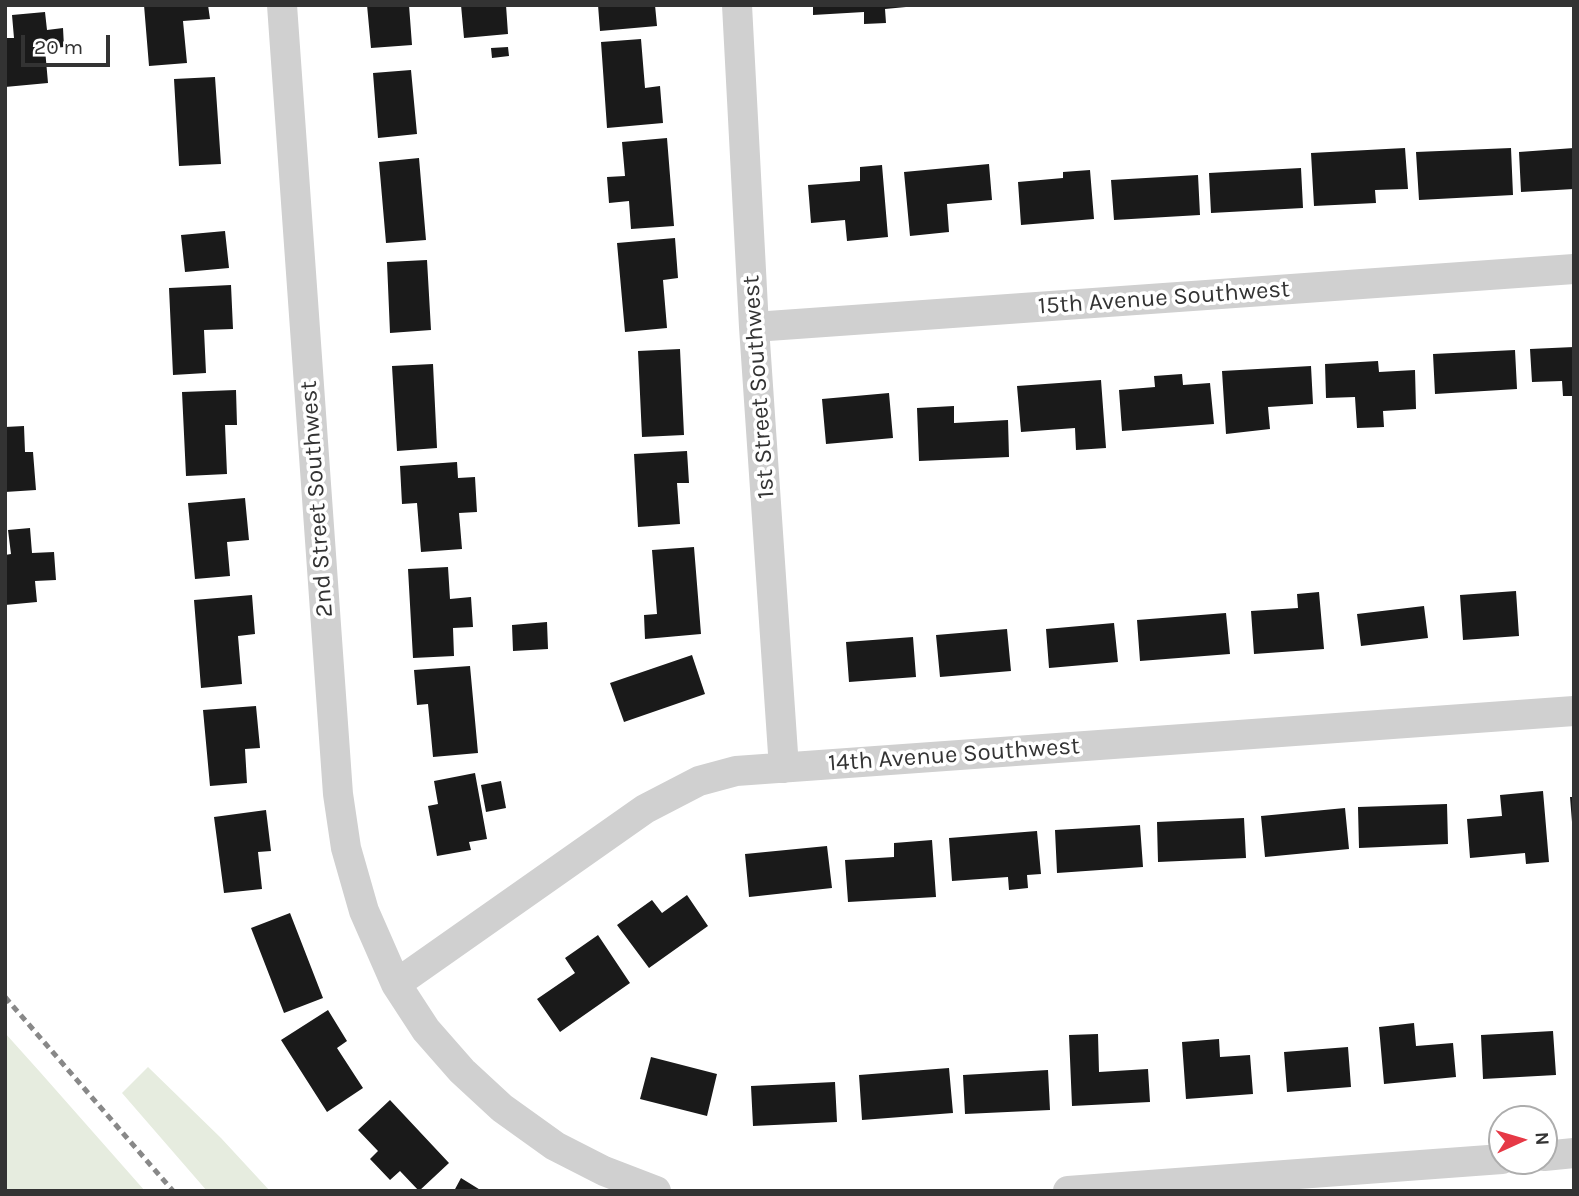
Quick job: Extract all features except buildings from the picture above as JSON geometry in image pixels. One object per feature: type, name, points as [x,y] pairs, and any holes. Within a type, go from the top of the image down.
[{"type":"street","name":"2nd Street Southwest","points":[[282,5],[338,794],[346,848],[364,911],[396,984],[426,1030],[453,1061],[502,1108],[555,1146],[604,1171],[656,1191]]},
{"type":"street","name":"1st Street Southwest","points":[[737,5],[754,327],[784,768]]},
{"type":"street","name":"15th Avenue Southwest","points":[[754,327],[1574,269]]},
{"type":"street","name":"14th Avenue Southwest","points":[[396,984],[645,809],[699,782],[736,771],[1574,711]]},
{"type":"street","points":[[1068,1191],[1488,1160]]},
{"type":"shaded area","points":[[5,1033],[40,1072],[145,1191],[5,1191]]},
{"type":"shaded area","points":[[148,1067],[221,1138],[270,1191],[207,1191],[122,1093]]},
{"type":"railway","points":[[5,997],[173,1191]]}]
